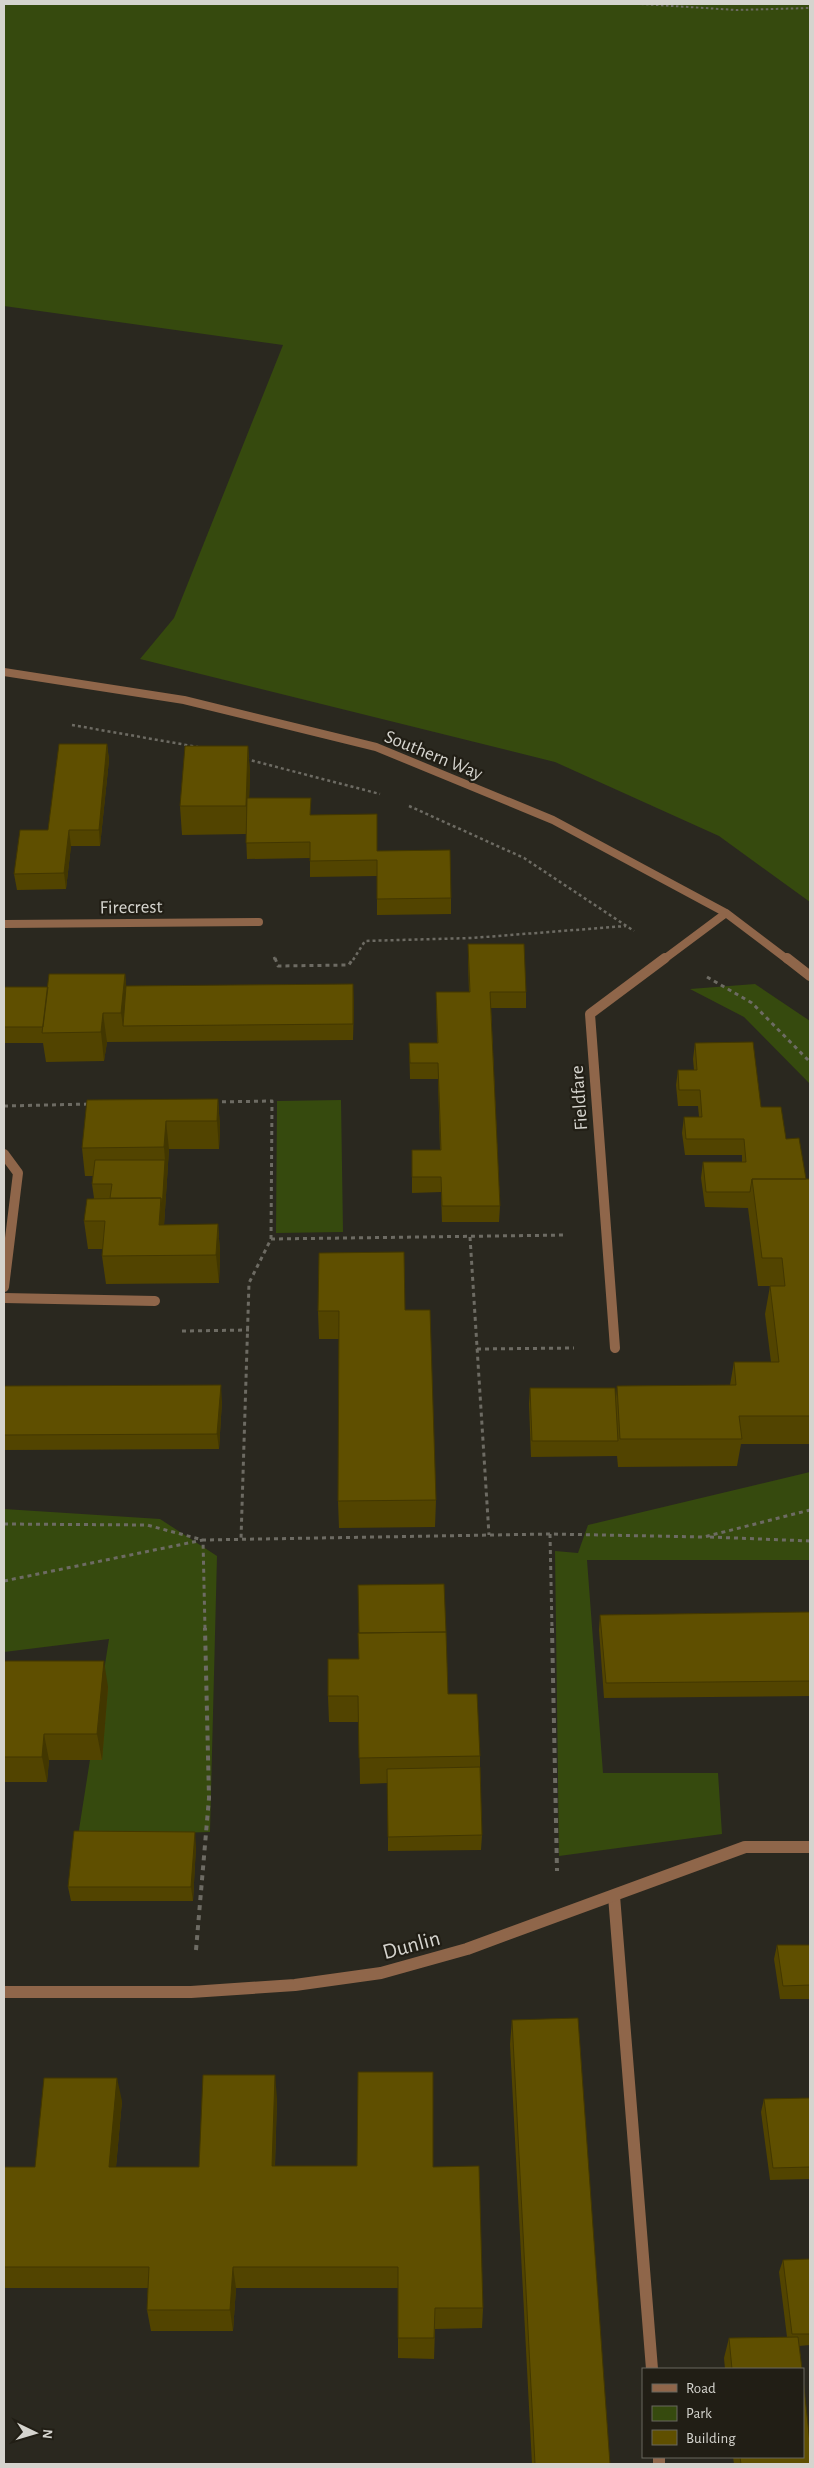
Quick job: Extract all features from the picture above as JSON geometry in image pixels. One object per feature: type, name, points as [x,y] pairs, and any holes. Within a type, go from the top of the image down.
[{"type":"street","name":"Southern Way","points":[[4,672],[184,700],[376,747],[553,820],[726,912],[810,976]]},
{"type":"street","name":"Fieldfare","points":[[615,1348],[590,1014],[726,912]]},
{"type":"street","name":"Firecrest","points":[[4,924],[259,922]]},
{"type":"street","points":[[4,1154],[18,1173],[4,1287]]},
{"type":"street","points":[[4,1298],[155,1301]]},
{"type":"street","name":"Dunlin","points":[[4,1992],[191,1992],[295,1984],[381,1973],[467,1949],[558,1914],[614,1896],[745,1847],[810,1847]]},
{"type":"street","points":[[614,1896],[652,2368]]},
{"type":"path","points":[[641,4],[736,10],[810,8]]},
{"type":"path","points":[[63,724],[200,747]]},
{"type":"path","points":[[237,757],[385,795]]},
{"type":"path","points":[[402,803],[524,858],[669,955],[752,1003],[810,1062]]},
{"type":"path","points":[[259,922],[278,966],[349,965],[366,941],[472,938],[626,926]]},
{"type":"path","points":[[212,1102],[272,1101],[272,1239],[249,1283],[241,1539]]},
{"type":"path","points":[[4,1106],[93,1104]]},
{"type":"path","points":[[272,1239],[605,1234]]},
{"type":"path","points":[[470,1237],[489,1535]]},
{"type":"path","points":[[155,1301],[179,1331],[249,1330]]},
{"type":"path","points":[[477,1349],[615,1348]]},
{"type":"path","points":[[704,1537],[810,1510]]},
{"type":"path","points":[[4,1524],[147,1524],[203,1540]]},
{"type":"path","points":[[550,1534],[558,1914]]},
{"type":"path","points":[[4,1581],[203,1540],[550,1534],[810,1541]]},
{"type":"path","points":[[191,1992],[201,1911],[209,1798],[203,1540]]},
{"type":"green space","points":[[4,4],[810,4],[810,902],[719,836],[555,762],[140,659],[174,618],[283,345],[4,306]]},
{"type":"green space","points":[[755,984],[810,1021],[810,1084],[744,1017],[690,989]]},
{"type":"green space","points":[[341,1100],[343,1232],[276,1233],[277,1101]]},
{"type":"green space","points":[[810,1472],[810,1560],[587,1560],[603,1773],[718,1773],[722,1834],[559,1856],[555,1551],[578,1553],[588,1525]]},
{"type":"green space","points":[[4,1509],[160,1519],[217,1556],[210,1832],[78,1836],[109,1639],[4,1652]]},
{"type":"building","points":[[59,744],[107,744],[99,830],[69,830],[64,873],[14,874],[20,830],[48,830]]},
{"type":"building","points":[[185,746],[248,746],[246,806],[180,806]]},
{"type":"building","points":[[247,798],[311,798],[310,815],[377,814],[377,851],[450,850],[451,898],[377,899],[377,860],[310,861],[310,842],[246,843]]},
{"type":"building","points":[[468,944],[524,944],[526,992],[490,992],[500,1206],[442,1206],[441,1177],[412,1177],[412,1150],[441,1150],[438,1063],[410,1063],[409,1043],[438,1043],[436,992],[470,992]]},
{"type":"building","points":[[49,974],[125,974],[121,1013],[103,1013],[101,1032],[42,1033]]},
{"type":"building","points":[[353,984],[353,1024],[123,1026],[126,986]]},
{"type":"building","points":[[4,987],[48,987],[43,1027],[4,1027]]},
{"type":"building","points":[[753,1042],[761,1107],[781,1107],[786,1139],[799,1138],[806,1179],[752,1179],[750,1192],[706,1192],[703,1162],[746,1162],[744,1139],[686,1139],[684,1117],[702,1117],[700,1090],[679,1090],[678,1070],[697,1070],[695,1043]]},
{"type":"building","points":[[218,1099],[217,1121],[166,1121],[164,1147],[82,1148],[87,1100]]},
{"type":"building","points":[[95,1160],[165,1160],[162,1210],[161,1198],[110,1198],[112,1184],[92,1184]]},
{"type":"building","points":[[752,1179],[810,1179],[810,1416],[739,1416],[742,1439],[620,1439],[617,1386],[736,1385],[734,1362],[779,1362],[770,1286],[785,1286],[782,1258],[762,1258]]},
{"type":"building","points":[[161,1198],[159,1225],[218,1224],[216,1255],[102,1256],[105,1221],[84,1221],[87,1199]]},
{"type":"building","points":[[404,1252],[405,1310],[430,1310],[436,1500],[338,1501],[339,1311],[318,1311],[319,1253]]},
{"type":"building","points":[[221,1385],[217,1434],[4,1435],[4,1386]]},
{"type":"building","points":[[530,1388],[615,1388],[618,1441],[532,1441]]},
{"type":"building","points":[[444,1584],[446,1632],[359,1633],[358,1585]]},
{"type":"building","points":[[810,1612],[810,1681],[606,1683],[600,1615]]},
{"type":"building","points":[[446,1632],[448,1694],[477,1694],[480,1756],[359,1758],[358,1696],[328,1696],[328,1659],[359,1659],[358,1633]]},
{"type":"building","points":[[4,1661],[104,1661],[97,1734],[44,1734],[42,1757],[4,1757]]},
{"type":"building","points":[[480,1767],[482,1835],[388,1837],[387,1769]]},
{"type":"building","points":[[74,1831],[195,1832],[191,1887],[68,1887]]},
{"type":"building","points":[[777,1945],[810,1945],[810,1985],[783,1986]]},
{"type":"building","points":[[578,2018],[610,2464],[535,2464],[512,2020]]},
{"type":"building","points":[[358,2072],[433,2072],[433,2167],[479,2166],[483,2308],[435,2308],[434,2338],[398,2338],[398,2267],[233,2267],[230,2310],[147,2310],[149,2267],[4,2267],[4,2167],[35,2167],[44,2078],[117,2078],[109,2167],[199,2167],[203,2075],[275,2075],[272,2166],[357,2166]]},
{"type":"building","points":[[810,2098],[810,2167],[773,2168],[764,2099]]},
{"type":"building","points":[[810,2259],[810,2334],[792,2334],[783,2260]]},
{"type":"building","points":[[798,2337],[802,2368],[732,2368],[729,2338]]},
{"type":"building","points":[[804,2387],[810,2443],[810,2464],[741,2464],[740,2458],[804,2458]]}]
